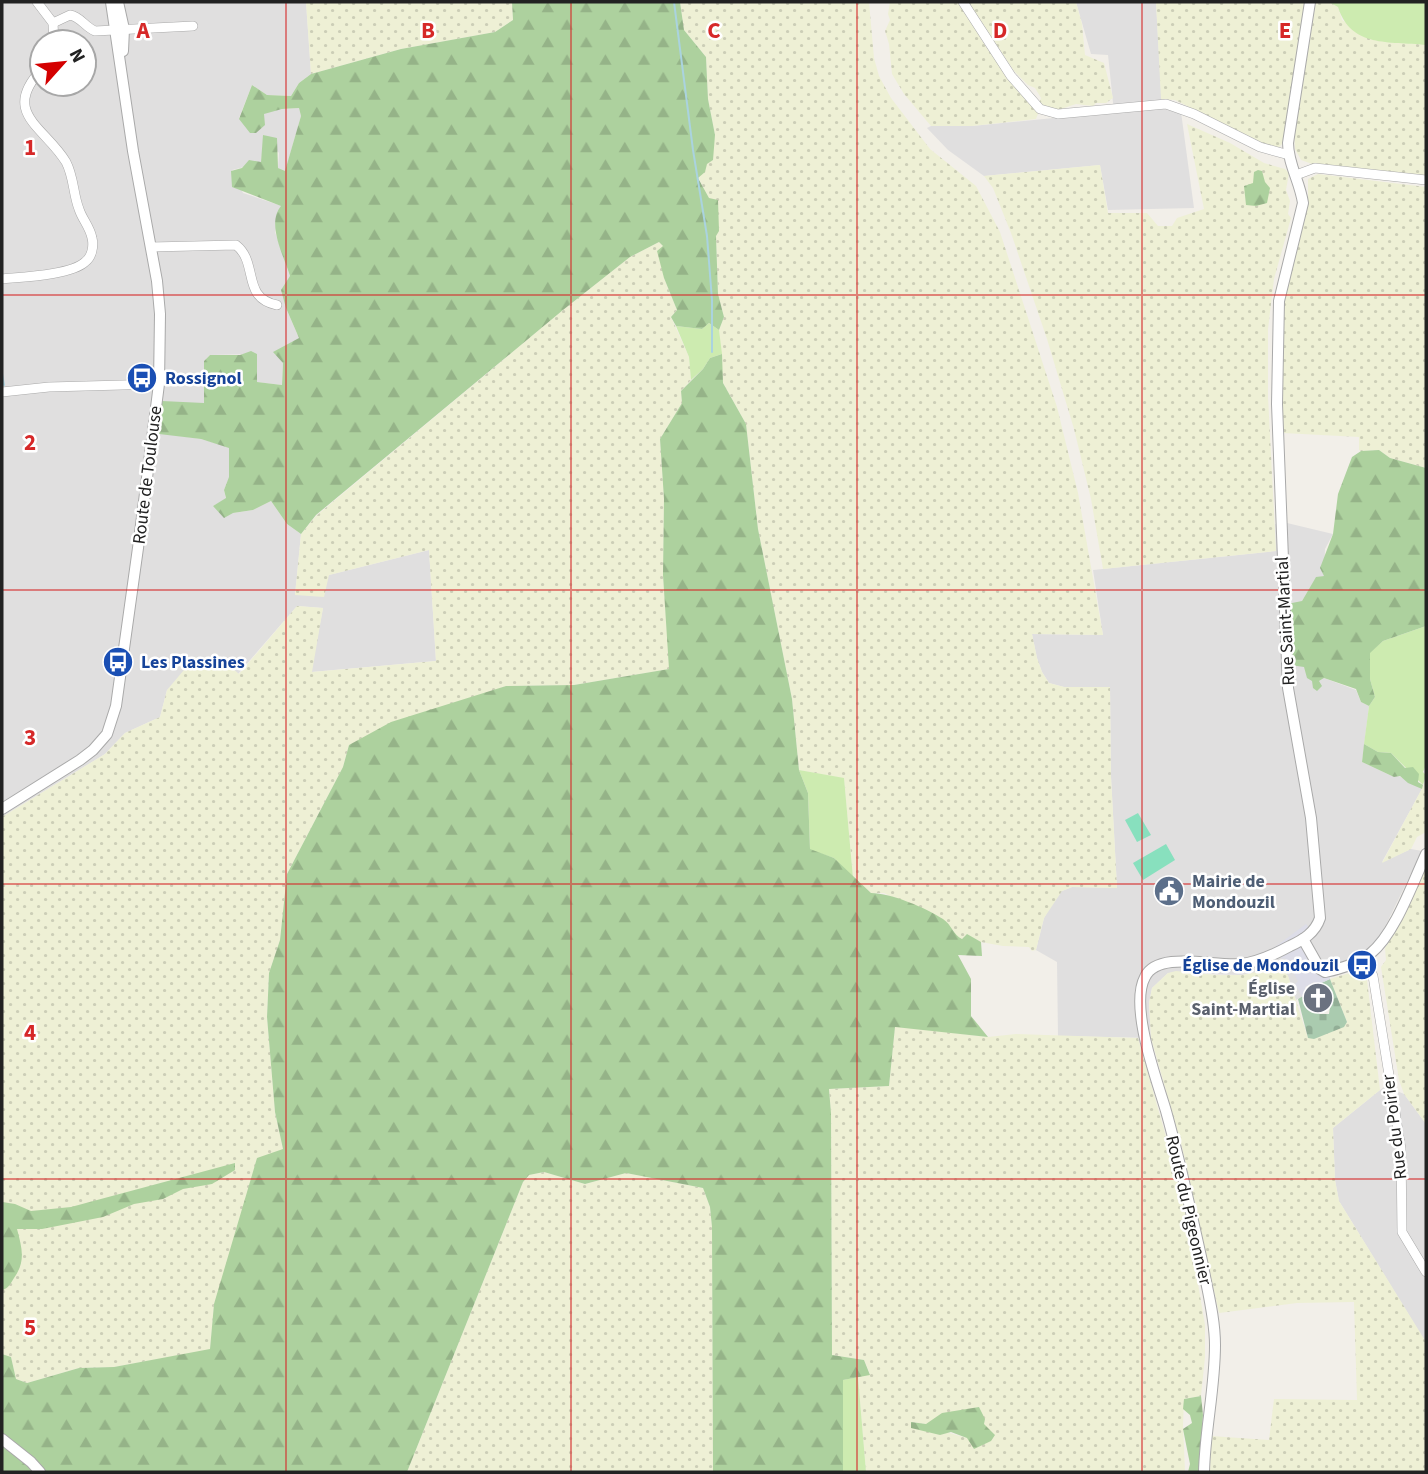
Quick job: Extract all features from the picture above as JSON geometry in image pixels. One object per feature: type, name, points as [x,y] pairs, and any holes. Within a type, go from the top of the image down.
[{"type":"street","points":[[37,2],[53,23],[53,28]]},
{"type":"street","name":"Route de Toulouse","points":[[111,2],[119,30]]},
{"type":"street","name":"Route de Toulouse","points":[[2,809],[93,750],[107,734],[117,706],[159,384],[160,314],[132,151],[118,2]]},
{"type":"street","points":[[963,2],[1011,76],[1040,109],[1058,114],[1166,104],[1194,114],[1260,147],[1289,155],[1289,134],[1310,2]]},
{"type":"street","points":[[53,23],[70,15],[81,19],[88,28],[95,31],[193,26]]},
{"type":"street","points":[[2,279],[70,270],[85,263],[93,248],[93,240],[78,208],[71,172],[27,112],[25,96],[28,87]]},
{"type":"street","name":"Rue Saint-Martial","points":[[1289,155],[1303,203],[1279,301],[1276,404],[1288,688],[1311,818],[1321,913],[1317,927],[1303,939]]},
{"type":"street","points":[[1296,175],[1315,168],[1426,180]]},
{"type":"street","points":[[150,247],[236,245],[244,255],[260,299],[277,305]]},
{"type":"street","points":[[2,391],[159,384]]},
{"type":"street","points":[[1303,939],[1320,969],[1325,972],[1368,955],[1388,932],[1426,854]]},
{"type":"street","name":"Route du Pigeonnier","points":[[1204,1472],[1214,1360],[1214,1327],[1182,1174],[1150,1059],[1142,1016],[1141,992],[1145,977],[1153,967],[1165,962],[1240,964],[1267,956],[1303,939]]},
{"type":"street","name":"Rue du Poirier","points":[[1368,955],[1374,966],[1373,976],[1401,1149],[1402,1232],[1426,1272]]},
{"type":"street","points":[[2,1440],[21,1453],[40,1472]]},
{"type":"shaded area","points":[[2,2],[306,2],[311,74],[299,83],[291,96],[267,95],[252,85],[239,118],[299,108],[301,116],[285,172],[278,168],[279,153],[264,135],[261,163],[232,170],[243,193],[282,206],[275,232],[290,276],[286,308],[299,338],[283,363],[282,385],[256,382],[257,354],[210,355],[204,361],[204,403],[159,433],[201,439],[229,447],[229,478],[224,490],[226,499],[213,506],[233,513],[253,510],[271,501],[287,524],[301,534],[295,595],[329,575],[429,550],[436,661],[311,672],[323,608],[297,606],[238,674],[207,664],[167,690],[160,717],[125,733],[105,754],[2,817]]},
{"type":"shaded area","points":[[1076,2],[1156,2],[1162,108],[1181,112],[1194,208],[1108,210],[1100,165],[984,176],[948,150],[927,128],[1114,112],[1108,55],[1091,54]]},
{"type":"shaded area","points":[[1287,523],[1333,534],[1325,549],[1324,576],[1316,578],[1302,601],[1304,667],[1319,681],[1324,678],[1356,690],[1361,702],[1369,706],[1362,762],[1394,777],[1399,776],[1422,789],[1382,862],[1411,849],[1422,851],[1374,944],[1364,953],[1330,966],[1330,979],[1305,987],[1308,993],[1296,1000],[1282,967],[1242,975],[1168,973],[1152,988],[1149,1003],[1151,1038],[1058,1036],[1057,962],[1036,950],[1044,918],[1062,891],[1072,887],[1117,888],[1111,777],[1110,688],[1064,687],[1049,683],[1037,658],[1032,634],[1103,635],[1093,570],[1276,551],[1275,524]]},
{"type":"shaded area","points":[[1306,924],[1314,934],[1309,941],[1323,966],[1330,966],[1330,979],[1305,987],[1308,993],[1302,997],[1295,984],[1298,981],[1285,958],[1282,959],[1275,947]]},
{"type":"shaded area","points":[[1385,1086],[1404,1094],[1426,1124],[1426,1343],[1339,1201],[1335,1180],[1333,1128]]},
{"type":"green space","points":[[306,2],[512,2],[513,20],[495,32],[401,49],[311,74]]},
{"type":"green space","points":[[512,2],[680,2],[684,30],[706,57],[708,99],[715,135],[713,160],[698,178],[709,198],[718,200],[718,294],[724,317],[719,330],[709,323],[702,329],[676,326],[671,317],[677,310],[664,278],[657,251],[663,246],[659,242],[630,257],[563,310],[316,515],[301,534],[287,524],[271,501],[253,510],[233,513],[224,518],[213,506],[226,498],[224,490],[229,477],[229,448],[201,439],[159,434],[162,401],[204,403],[204,361],[210,355],[240,355],[251,351],[257,354],[257,382],[282,385],[283,363],[273,352],[299,338],[281,290],[290,276],[276,231],[275,222],[281,206],[232,187],[231,171],[242,168],[249,160],[261,162],[263,135],[277,138],[278,168],[285,171],[301,116],[299,108],[264,114],[265,125],[256,133],[250,133],[239,119],[252,85],[267,95],[291,96],[299,83],[311,74],[401,49],[495,32],[513,20]]},
{"type":"green space","points":[[680,2],[869,2],[874,58],[879,76],[891,98],[930,149],[976,186],[1000,232],[1057,407],[1078,493],[1103,635],[1032,634],[1037,658],[1049,683],[1064,687],[1110,687],[1111,777],[1117,888],[1072,887],[1062,891],[1044,918],[1036,950],[981,942],[967,935],[962,939],[955,936],[953,930],[884,893],[871,893],[853,878],[844,779],[799,770],[792,699],[758,529],[746,424],[723,383],[719,330],[724,317],[718,294],[716,236],[719,230],[709,199],[698,177],[706,164],[715,135],[708,99],[706,57],[684,30]]},
{"type":"green space","points":[[890,2],[959,2],[986,47],[1039,111],[1036,119],[972,126],[931,126],[904,94],[892,74],[885,31],[890,20]]},
{"type":"green space","points":[[968,2],[1076,2],[1082,24],[1085,55],[1104,63],[1113,98],[1093,106],[1076,104],[1058,110],[1046,109],[1039,103],[1041,98],[1035,88],[1014,71]]},
{"type":"green space","points":[[1156,2],[1306,2],[1283,143],[1278,148],[1175,100],[1161,99]]},
{"type":"green space","points":[[1316,2],[1329,2],[1338,7],[1342,20],[1373,39],[1426,45],[1426,176],[1315,165],[1301,160],[1295,149],[1294,133]]},
{"type":"green space","points":[[1329,2],[1426,2],[1426,45],[1385,42],[1362,36],[1352,30],[1338,7]]},
{"type":"green space","points":[[1187,124],[1289,173],[1286,190],[1290,201],[1288,214],[1291,218],[1274,279],[1268,329],[1268,397],[1276,551],[1103,569],[1091,499],[1074,429],[1047,339],[1011,233],[993,188],[984,176],[1100,165],[1108,213],[1147,213],[1158,226],[1172,226],[1177,218],[1204,209]]},
{"type":"green space","points":[[1262,171],[1270,188],[1267,203],[1246,205],[1244,186],[1253,183],[1254,172]]},
{"type":"green space","points":[[1318,174],[1426,187],[1426,468],[1390,458],[1379,450],[1361,451],[1359,437],[1283,433],[1284,297],[1308,200],[1308,179]]},
{"type":"green space","points":[[659,242],[663,246],[664,278],[677,310],[671,317],[689,357],[691,380],[681,391],[682,403],[660,439],[664,499],[663,575],[670,669],[574,685],[506,686],[349,745],[343,767],[287,874],[280,940],[269,973],[267,1017],[275,1112],[283,1149],[214,1304],[210,1350],[114,1367],[79,1368],[27,1383],[16,1379],[11,1357],[2,1354],[2,817],[105,754],[125,733],[160,717],[167,690],[195,657],[207,664],[215,653],[239,674],[297,606],[323,608],[312,672],[436,661],[429,550],[329,575],[324,597],[295,595],[301,534],[316,516],[563,310],[630,257]]},
{"type":"green space","points":[[709,323],[719,330],[722,354],[710,358],[691,380],[689,357],[676,326],[702,329]]},
{"type":"green space","points":[[722,354],[723,383],[746,424],[758,529],[792,699],[799,770],[808,793],[810,849],[834,858],[871,893],[898,898],[918,906],[943,919],[962,939],[967,934],[981,942],[982,956],[958,955],[971,979],[971,1016],[988,1037],[895,1027],[889,1086],[829,1089],[832,1355],[864,1360],[870,1375],[843,1380],[843,1472],[713,1472],[712,1227],[710,1207],[703,1188],[626,1173],[585,1184],[544,1172],[529,1175],[523,1182],[407,1472],[2,1472],[2,1354],[11,1357],[16,1379],[27,1383],[79,1368],[114,1367],[210,1349],[214,1304],[257,1158],[283,1149],[275,1112],[267,1017],[269,973],[280,940],[287,874],[343,767],[349,745],[391,722],[506,686],[574,685],[669,669],[663,575],[664,499],[660,439],[682,403],[681,391],[710,358]]},
{"type":"green space","points":[[1379,450],[1390,458],[1426,468],[1426,626],[1383,641],[1370,653],[1370,679],[1375,697],[1369,706],[1361,702],[1356,689],[1324,678],[1319,681],[1322,686],[1317,691],[1313,688],[1312,681],[1307,678],[1304,667],[1290,665],[1287,604],[1302,601],[1316,577],[1324,576],[1320,568],[1333,534],[1338,494],[1352,457],[1361,451]]},
{"type":"green space","points":[[1426,626],[1426,765],[1423,772],[1426,775],[1423,785],[1391,753],[1378,752],[1364,744],[1369,706],[1375,697],[1370,679],[1369,653],[1383,641]]},
{"type":"green space","points":[[1364,744],[1378,752],[1391,753],[1405,768],[1413,767],[1419,774],[1418,782],[1423,785],[1422,789],[1400,776],[1394,777],[1362,762]]},
{"type":"green space","points":[[799,770],[844,778],[853,878],[834,858],[810,850],[808,793]]},
{"type":"green space","points":[[1426,781],[1426,832],[1417,837],[1411,849],[1382,863]]},
{"type":"green space","points":[[1138,813],[1151,835],[1137,842],[1125,820]]},
{"type":"green space","points":[[1166,844],[1175,860],[1143,880],[1133,863]]},
{"type":"green space","points":[[1426,866],[1426,1124],[1404,1094],[1399,1080],[1381,967],[1386,960],[1385,948],[1396,931]]},
{"type":"green space","points":[[1282,967],[1288,976],[1308,1038],[1347,1022],[1330,979],[1359,970],[1367,980],[1380,1090],[1333,1128],[1335,1180],[1339,1201],[1426,1342],[1426,1472],[1210,1472],[1211,1436],[1269,1440],[1274,1399],[1357,1400],[1354,1302],[1297,1303],[1219,1313],[1182,1147],[1151,1038],[1149,1003],[1152,988],[1168,973],[1176,971],[1242,975]]},
{"type":"green space","points":[[1330,979],[1347,1022],[1344,1027],[1314,1039],[1308,1038],[1298,999],[1308,993],[1315,1010],[1320,1014],[1329,1014],[1330,1007],[1317,985]]},
{"type":"green space","points":[[895,1026],[988,1037],[1016,1034],[1138,1038],[1174,1165],[1189,1231],[1205,1325],[1201,1396],[1184,1399],[1185,1472],[866,1472],[858,1377],[870,1374],[864,1360],[832,1355],[829,1089],[889,1086]],"holes":[[[979,1407],[984,1424],[967,1438],[911,1422],[926,1424]]]},
{"type":"green space","points":[[235,1163],[235,1170],[212,1184],[183,1189],[163,1199],[134,1204],[103,1217],[42,1229],[17,1229],[22,1260],[18,1272],[2,1290],[2,1202],[31,1211],[71,1207]]},
{"type":"green space","points":[[544,1172],[585,1184],[626,1173],[703,1188],[710,1207],[712,1227],[713,1472],[407,1472],[523,1182],[529,1175]]},
{"type":"green space","points":[[858,1377],[866,1472],[843,1472],[843,1380]]},
{"type":"green space","points":[[1201,1396],[1203,1415],[1199,1472],[1188,1472],[1190,1464],[1183,1429],[1192,1423],[1190,1415],[1183,1409],[1184,1399]]},
{"type":"green space","points":[[979,1407],[985,1419],[984,1424],[995,1435],[991,1441],[974,1449],[967,1438],[951,1432],[940,1435],[911,1428],[911,1422],[926,1424],[942,1413]]},
{"type":"waterway","points":[[674,2],[707,236],[712,300],[712,352]]},
{"type":"waterway","points":[[2,374],[4,385]]},
{"type":"place","name":"Rossignol","points":[[142,378]]},
{"type":"place","name":"Les Plassines","points":[[118,662]]},
{"type":"place","name":"Mairie de Mondouzil","points":[[1169,891]]},
{"type":"place","name":"Église de Mondouzil","points":[[1362,965]]},
{"type":"place","name":"Église Saint-Martial","points":[[1318,998]]}]
